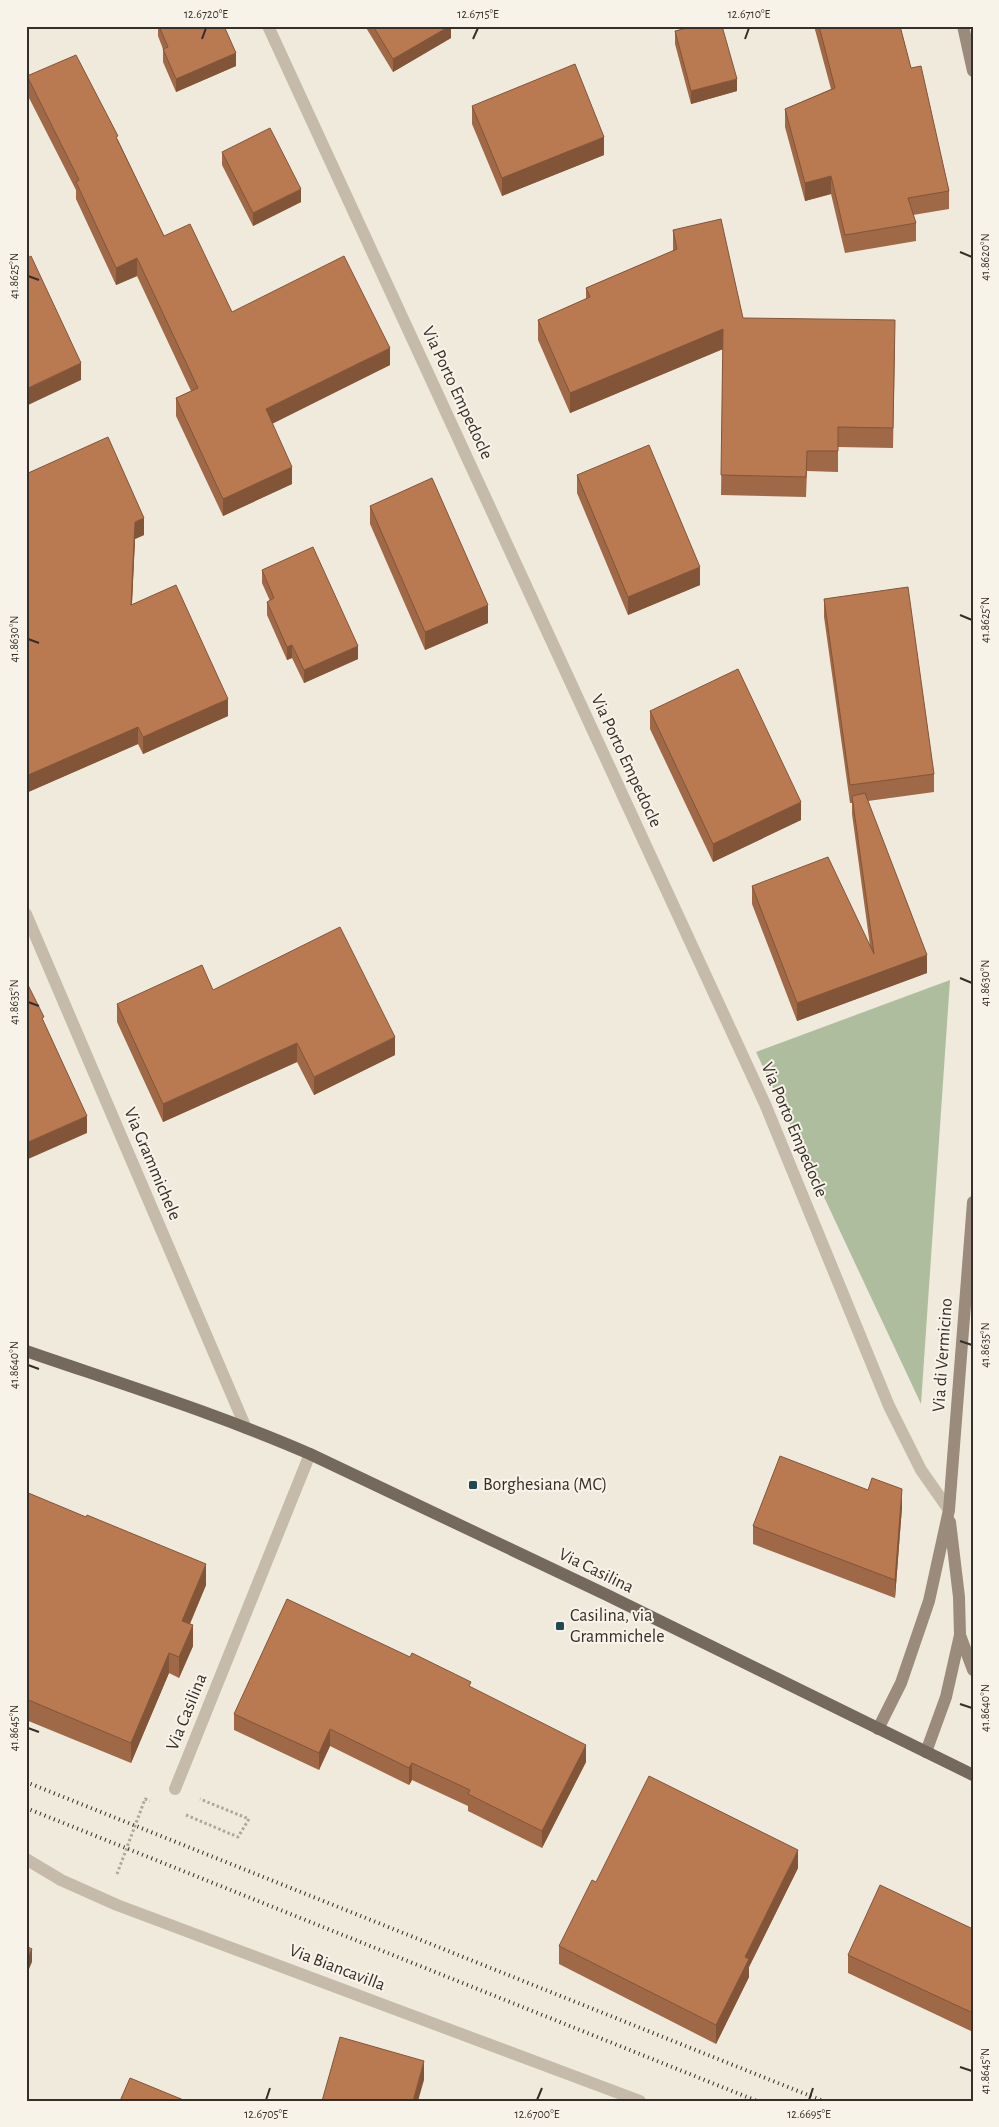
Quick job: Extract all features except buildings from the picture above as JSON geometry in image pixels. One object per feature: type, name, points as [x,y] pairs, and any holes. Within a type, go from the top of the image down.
[{"type":"main road","points":[[963,26],[973,71]]},
{"type":"main road","name":"Via di Vermicino","points":[[878,1729],[900,1683],[929,1601],[949,1510],[973,1202]]},
{"type":"main road","name":"Via Casilina","points":[[26,1352],[178,1402],[310,1454],[607,1595],[973,1775]]},
{"type":"main road","name":"Via di Vermicino","points":[[926,1752],[944,1705],[960,1635],[959,1597],[949,1510]]},
{"type":"main road","name":"Via di Vermicino","points":[[960,1635],[973,1670]]},
{"type":"street","name":"Via Porto Empedocle","points":[[268,26],[765,1104],[893,1415],[921,1470],[949,1510]]},
{"type":"street","name":"Via Grammichele","points":[[26,914],[246,1428]]},
{"type":"street","name":"Via Casilina","points":[[175,1788],[310,1454]]},
{"type":"street","name":"Via Biancavilla","points":[[26,1859],[68,1884],[110,1903],[640,2101]]},
{"type":"path","points":[[175,1788],[249,1819],[238,1837],[178,1812]]},
{"type":"path","points":[[116,1878],[144,1799],[153,1802]]},
{"type":"green space","points":[[950,980],[921,1404],[756,1052]]},
{"type":"railway","points":[[26,1782],[823,2101]]},
{"type":"railway","points":[[26,1808],[757,2101]]},
{"type":"place","name":"Borghesiana (MC)","points":[[473,1485]]},
{"type":"place","name":"Casilina, via Grammichele","points":[[560,1626]]}]
